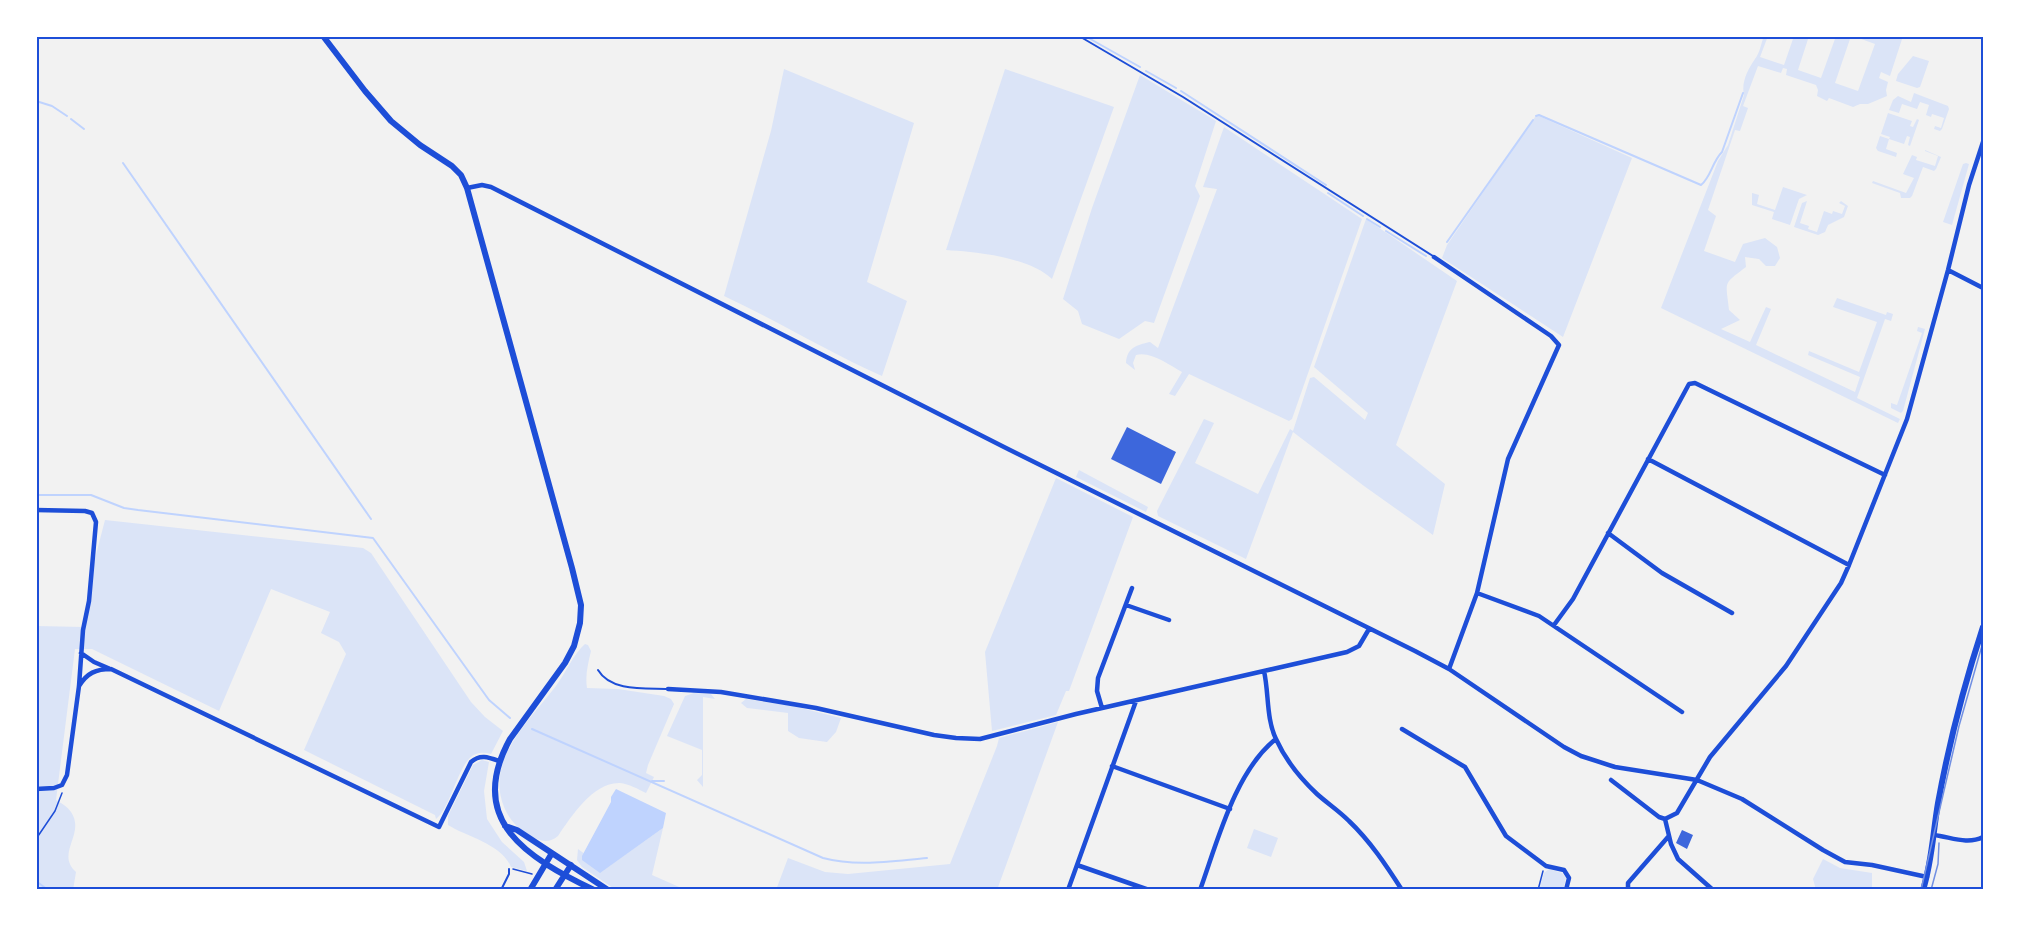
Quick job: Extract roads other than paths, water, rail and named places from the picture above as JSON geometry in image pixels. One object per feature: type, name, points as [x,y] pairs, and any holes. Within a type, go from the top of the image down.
[{"type":"main road","points":[[323,36],[364,91],[391,121],[452,166],[461,175],[467,188],[572,568],[580,605],[578,634],[570,655],[510,739],[499,760],[495,793],[499,815],[509,834],[546,864],[594,890]]},
{"type":"main road","points":[[1923,890],[1955,722],[1983,627]]},
{"type":"main road","points":[[505,826],[516,830],[608,890]]},
{"type":"main road","points":[[530,890],[552,853]]},
{"type":"main road","points":[[555,890],[571,865]]},
{"type":"street","points":[[1611,780],[1657,816],[1665,819],[1677,813],[1710,757],[1786,666],[1841,583],[1907,419],[1969,185],[1983,142]]},
{"type":"street","points":[[467,188],[483,184],[1449,669],[1572,752],[1615,767],[1697,780],[1742,799],[1845,862],[1872,865],[1927,877]]},
{"type":"street","points":[[1434,257],[1551,336],[1559,345],[1508,459],[1477,593],[1449,669]]},
{"type":"street","points":[[1948,270],[1983,288]]},
{"type":"street","points":[[1554,625],[1573,599],[1686,387],[1692,383],[1885,475]]},
{"type":"street","points":[[1648,459],[1849,565]]},
{"type":"street","points":[[36,510],[92,513],[95,517],[96,541],[67,775],[62,785],[36,789]]},
{"type":"street","points":[[1608,533],[1662,573],[1732,613]]},
{"type":"street","points":[[1102,708],[1097,691],[1098,678],[1132,588]]},
{"type":"street","points":[[1477,593],[1539,616],[1682,712]]},
{"type":"street","points":[[1126,605],[1169,620]]},
{"type":"street","points":[[668,689],[721,692],[745,696],[816,708],[934,735],[973,740],[1354,649],[1363,641],[1369,629]]},
{"type":"street","points":[[81,653],[94,662],[439,827],[471,762],[486,756],[499,760]]},
{"type":"street","points":[[79,686],[93,671],[111,669]]},
{"type":"street","points":[[1264,671],[1269,714],[1276,739],[1303,780],[1362,834],[1402,890]]},
{"type":"street","points":[[1068,890],[1136,700]]},
{"type":"street","points":[[1402,729],[1465,767],[1506,836],[1546,866],[1564,870],[1569,878],[1566,890]]},
{"type":"street","points":[[1200,890],[1242,782],[1266,747],[1276,739]]},
{"type":"street","points":[[1112,766],[1230,808]]},
{"type":"street","points":[[1665,819],[1668,837],[1678,859],[1713,890]]},
{"type":"street","points":[[1934,835],[1966,842],[1983,837]]},
{"type":"street","points":[[1628,890],[1628,883],[1668,837]]},
{"type":"street","points":[[1077,865],[1149,890]]},
{"type":"lane","points":[[1079,36],[1192,103],[1434,257]]},
{"type":"lane","points":[[598,670],[607,681],[623,686],[668,689]]},
{"type":"lane","points":[[501,890],[509,870]]},
{"type":"water","points":[[616,789],[666,813],[663,828],[600,873],[582,860],[582,856]]},
{"type":"waterway","points":[[1085,36],[1140,67]]},
{"type":"waterway","points":[[1146,71],[1176,88]]},
{"type":"waterway","points":[[1181,91],[1326,185]]},
{"type":"waterway","points":[[1536,116],[1539,115],[1701,185],[1722,152],[1743,93]]},
{"type":"waterway","points":[[36,101],[52,106],[67,116]]},
{"type":"waterway","points":[[71,119],[84,129]]},
{"type":"waterway","points":[[1447,242],[1533,120]]},
{"type":"waterway","points":[[123,163],[371,519]]},
{"type":"waterway","points":[[1328,193],[1363,216]]},
{"type":"waterway","points":[[1367,219],[1380,227]]},
{"type":"waterway","points":[[1386,231],[1426,256]]},
{"type":"waterway","points":[[36,495],[91,495],[124,508],[373,538],[489,700],[510,718]]},
{"type":"waterway","points":[[532,729],[823,858],[862,863],[927,858]]},
{"type":"waterway","points":[[652,781],[664,781]]},
{"type":"waterway","points":[[36,881],[48,890]]},
{"type":"tram line","points":[[1921,890],[1959,726],[1983,642]]},
{"type":"tram line","points":[[1931,890],[1938,864],[1939,843]]}]
